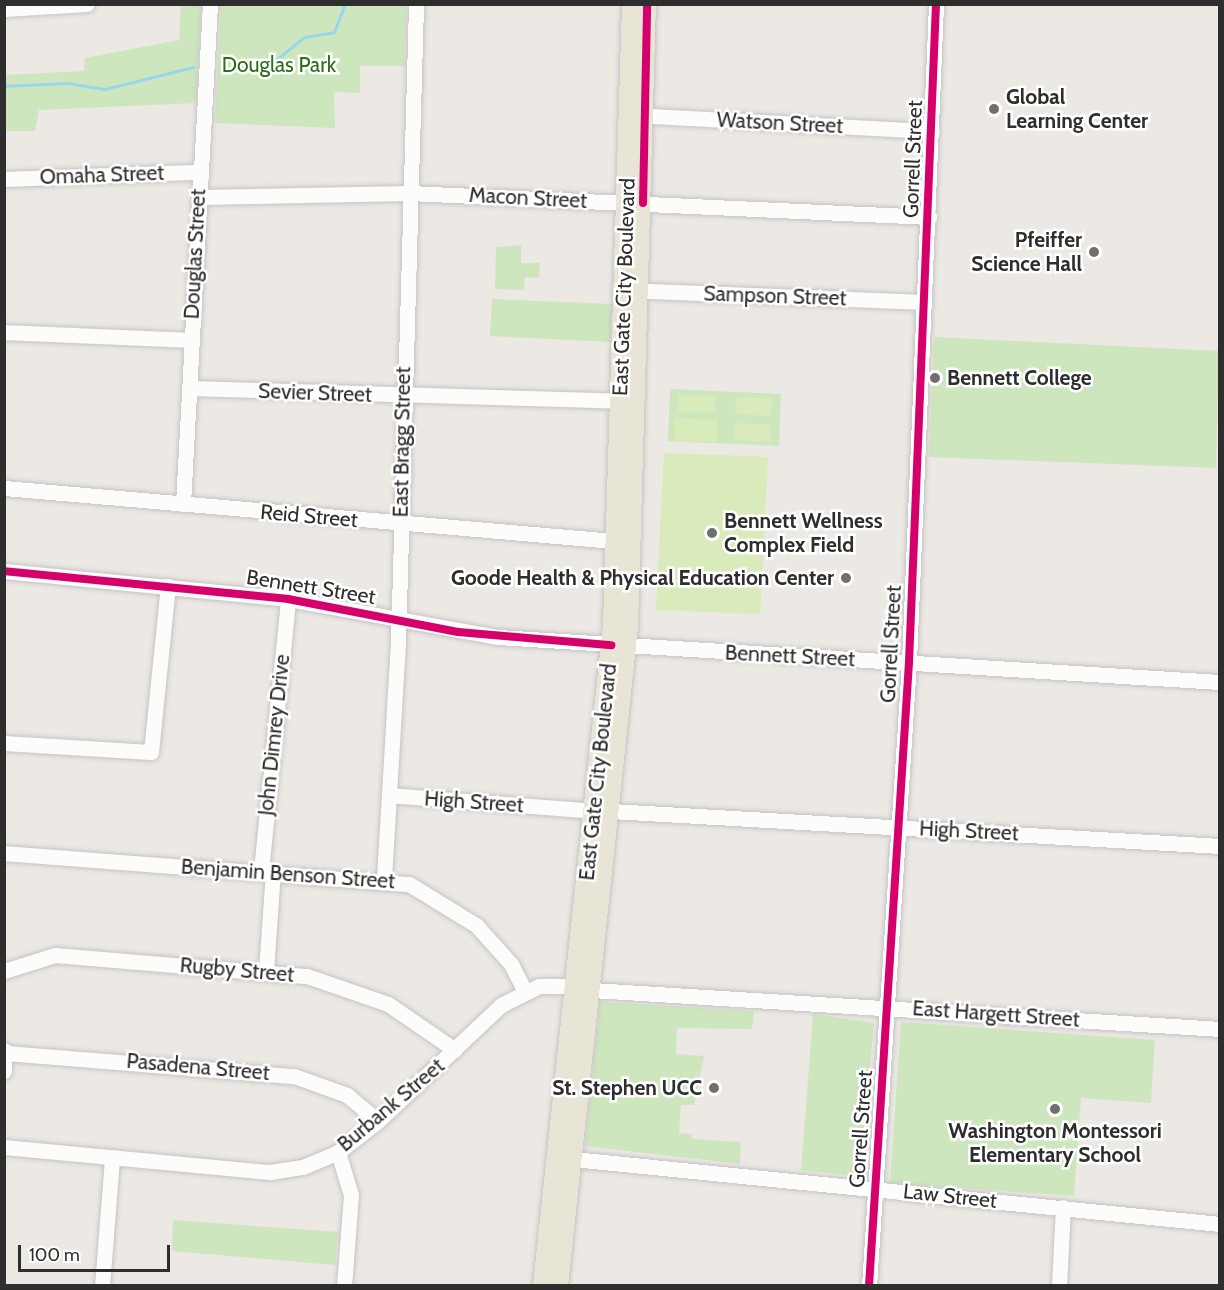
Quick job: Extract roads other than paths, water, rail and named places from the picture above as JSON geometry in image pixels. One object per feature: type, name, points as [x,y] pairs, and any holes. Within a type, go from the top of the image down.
[{"type":"main road","name":"East Gate City Boulevard","points":[[542,1286],[584,988],[619,646],[635,203],[636,115],[631,4]]},
{"type":"main road","name":"East Gate City Boulevard","points":[[636,115],[647,4]]},
{"type":"main road","name":"East Gate City Boulevard","points":[[619,646],[614,541],[621,401],[633,290]]},
{"type":"main road","name":"East Gate City Boulevard","points":[[559,1286],[573,1159],[584,988]]},
{"type":"street","points":[[4,9],[87,4]]},
{"type":"street","name":"Douglas Street","points":[[183,504],[200,197],[199,171],[210,4]]},
{"type":"street","name":"East Bragg Street","points":[[384,878],[398,620],[402,396],[416,4]]},
{"type":"street","name":"Gorrell Street","points":[[869,1286],[909,662],[936,4]]},
{"type":"street","name":"Watson Street","points":[[636,115],[932,131]]},
{"type":"street","name":"Omaha Street","points":[[4,179],[199,171]]},
{"type":"street","name":"Macon Street","points":[[200,197],[409,193],[928,217]]},
{"type":"street","name":"Sampson Street","points":[[633,290],[924,302]]},
{"type":"street","points":[[4,332],[191,340]]},
{"type":"street","name":"Sevier Street","points":[[189,388],[621,401]]},
{"type":"street","name":"Reid Street","points":[[4,488],[399,525],[614,541]]},
{"type":"street","name":"Bennett Street","points":[[4,571],[288,599],[498,637],[1220,682]]},
{"type":"street","points":[[4,743],[151,752],[168,586]]},
{"type":"street","name":"John Dimrey Drive","points":[[266,971],[267,872],[288,599]]},
{"type":"street","name":"High Street","points":[[389,795],[603,811],[1220,846]]},
{"type":"street","name":"Benjamin Benson Street","points":[[4,853],[384,878],[428,891],[476,925],[512,964],[525,991]]},
{"type":"street","name":"Rugby Street","points":[[4,970],[55,955],[307,976],[388,1004],[455,1050]]},
{"type":"street","name":"Burbank Street","points":[[4,1147],[112,1160],[270,1172],[303,1167],[338,1152],[378,1121],[501,1005],[525,991],[584,988]]},
{"type":"street","name":"East Hargett Street","points":[[584,988],[1220,1029]]},
{"type":"street","points":[[4,1071],[5,1052]]},
{"type":"street","name":"Pasadena Street","points":[[5,1052],[294,1076],[347,1095],[378,1121]]},
{"type":"street","points":[[338,1152],[351,1195],[344,1286]]},
{"type":"street","name":"Law Street","points":[[573,1159],[1220,1224]]},
{"type":"street","points":[[102,1286],[112,1160]]},
{"type":"street","points":[[1059,1286],[1064,1207]]},
{"type":"waterway","points":[[224,71],[277,59],[304,37],[334,32],[345,4]]},
{"type":"waterway","points":[[4,86],[67,83],[105,89],[193,67]]},
{"type":"place","name":"Global Learning Center","points":[[994,109]]},
{"type":"place","name":"Pfeiffer Science Hall","points":[[1094,252]]},
{"type":"place","name":"Bennett College","points":[[935,378]]},
{"type":"place","name":"Bennett Wellness Complex Field","points":[[712,533]]},
{"type":"place","name":"Goode Health & Physical Education Center","points":[[846,578]]},
{"type":"place","name":"St. Stephen UCC","points":[[714,1088]]},
{"type":"place","name":"Washington Montessori Elementary School","points":[[1055,1109]]},
{"type":"park label","name":"Douglas Park","points":[[279,65]]}]
